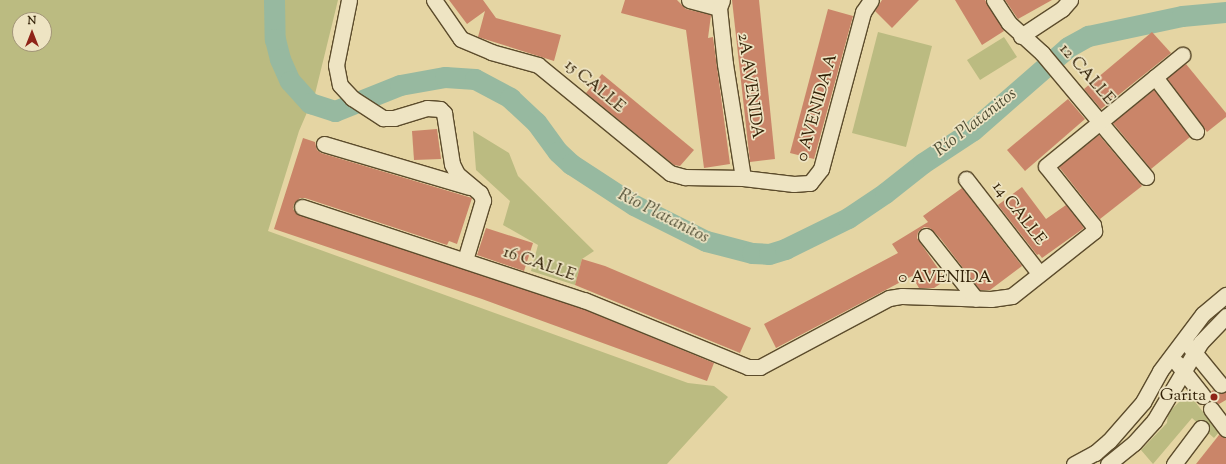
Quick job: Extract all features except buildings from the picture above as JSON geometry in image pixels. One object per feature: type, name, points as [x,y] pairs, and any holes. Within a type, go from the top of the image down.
[{"type":"street","points":[[350,0],[336,65],[340,85],[352,98],[372,112],[384,118],[394,118],[428,108],[440,109],[447,119],[452,164],[457,174],[482,196],[483,203],[465,260]]},
{"type":"street","name":"15 CALLE","points":[[434,0],[461,39],[491,52],[538,65],[670,173],[685,177],[743,178]]},
{"type":"street","points":[[689,0],[721,4]]},
{"type":"street","name":"0 AVENIDA A","points":[[743,178],[803,184],[810,183],[818,175],[827,153],[863,12],[871,0]]},
{"type":"street","name":"12 CALLE","points":[[994,0],[1009,24],[1042,53],[1062,78],[1100,120],[1146,177]]},
{"type":"street","points":[[1021,36],[1062,9],[1070,0]]},
{"type":"street","name":"2A AVENIDA","points":[[721,4],[725,64],[743,178]]},
{"type":"street","points":[[1100,120],[1182,55]]},
{"type":"street","points":[[1155,77],[1196,132]]},
{"type":"street","name":"0 AVENIDA","points":[[760,367],[889,298],[902,296],[976,299],[1012,296],[1094,231],[1093,224],[1046,166],[1100,120]]},
{"type":"street","points":[[324,144],[474,188]]},
{"type":"street","name":"14 CALLE","points":[[966,179],[1040,273]]},
{"type":"street","name":"16 CALLE","points":[[302,207],[584,300],[748,367],[760,367]]},
{"type":"street","points":[[926,236],[976,299]]},
{"type":"street","points":[[1074,464],[1095,453],[1109,441],[1143,402],[1182,340],[1203,314],[1226,295]]},
{"type":"street","points":[[1108,464],[1134,443],[1154,420],[1183,369],[1208,333],[1226,316]]},
{"type":"street","points":[[1182,340],[1195,352],[1221,385]]},
{"type":"street","points":[[1171,356],[1183,369],[1226,429]]},
{"type":"street","points":[[1174,464],[1201,428]]},
{"type":"green space","points":[[0,0],[338,0],[315,94],[299,131],[268,231],[688,383],[714,386],[728,397],[667,464],[0,464]]},
{"type":"green space","points":[[878,32],[932,46],[906,147],[852,133]]},
{"type":"green space","points":[[1004,37],[1017,57],[980,80],[967,60]]},
{"type":"green space","points":[[473,131],[509,153],[518,176],[594,251],[582,259],[575,285],[531,271],[538,245],[503,225],[510,201],[476,170]]},
{"type":"green space","points":[[1188,397],[1192,398],[1219,432],[1214,438],[1192,418],[1153,464],[1141,450],[1167,423],[1168,413],[1182,399]]},
{"type":"waterway","name":"Río Platanitos","points":[[274,0],[275,39],[280,59],[290,81],[310,103],[335,111],[400,85],[445,77],[475,79],[510,98],[536,122],[558,152],[571,164],[634,205],[706,241],[752,253],[769,254],[785,249],[848,218],[885,193],[923,163],[973,130],[1068,47],[1088,36],[1182,16],[1226,12]]},
{"type":"place","name":"Garita","points":[[1214,397]]}]
